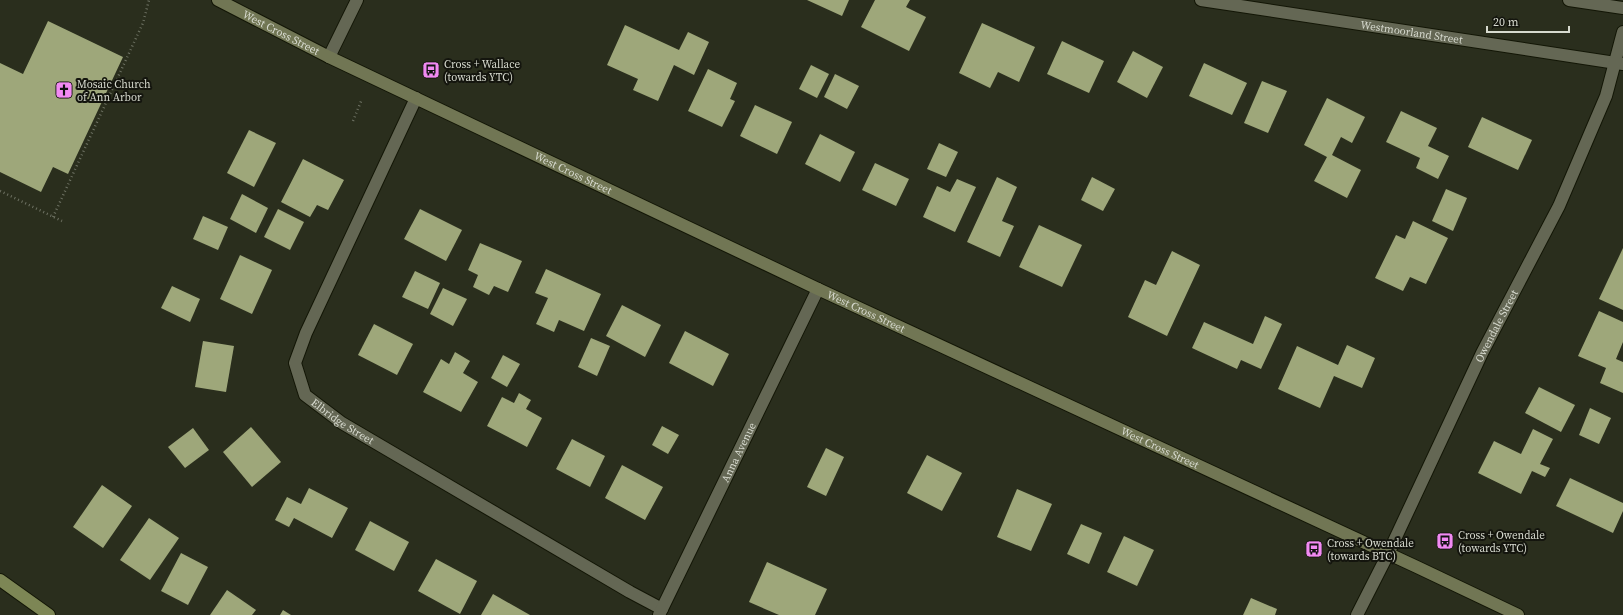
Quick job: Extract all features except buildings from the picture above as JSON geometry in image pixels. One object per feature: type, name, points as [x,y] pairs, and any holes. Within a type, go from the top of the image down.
[{"type":"main road","name":"West Cross Street","points":[[218,0],[329,57],[818,289],[1518,615]]},
{"type":"main road","points":[[0,580],[49,615]]},
{"type":"street","points":[[329,57],[357,0]]},
{"type":"street","name":"Westmoorland Street","points":[[1201,0],[1619,63]]},
{"type":"street","points":[[1569,0],[1623,8]]},
{"type":"street","name":"Owendale Street","points":[[1357,615],[1388,554],[1482,353],[1559,206],[1619,63],[1623,32]]},
{"type":"street","name":"Elbridge Street","points":[[416,98],[306,333],[295,363],[305,395],[342,423],[630,592],[661,612]]},
{"type":"street","name":"Anna Avenue","points":[[661,612],[818,289]]},
{"type":"path","points":[[53,217],[143,22],[149,0]]},
{"type":"path","points":[[353,121],[362,99]]},
{"type":"path","points":[[0,191],[62,221]]},
{"type":"place","name":"Cross + Wallace (towards YTC)","points":[[431,70]]},
{"type":"place","name":"Mosaic Church of Ann Arbor","points":[[64,90]]},
{"type":"place","name":"Cross + Owendale (towards YTC)","points":[[1445,541]]},
{"type":"place","name":"Cross + Owendale (towards BTC)","points":[[1314,549]]}]
